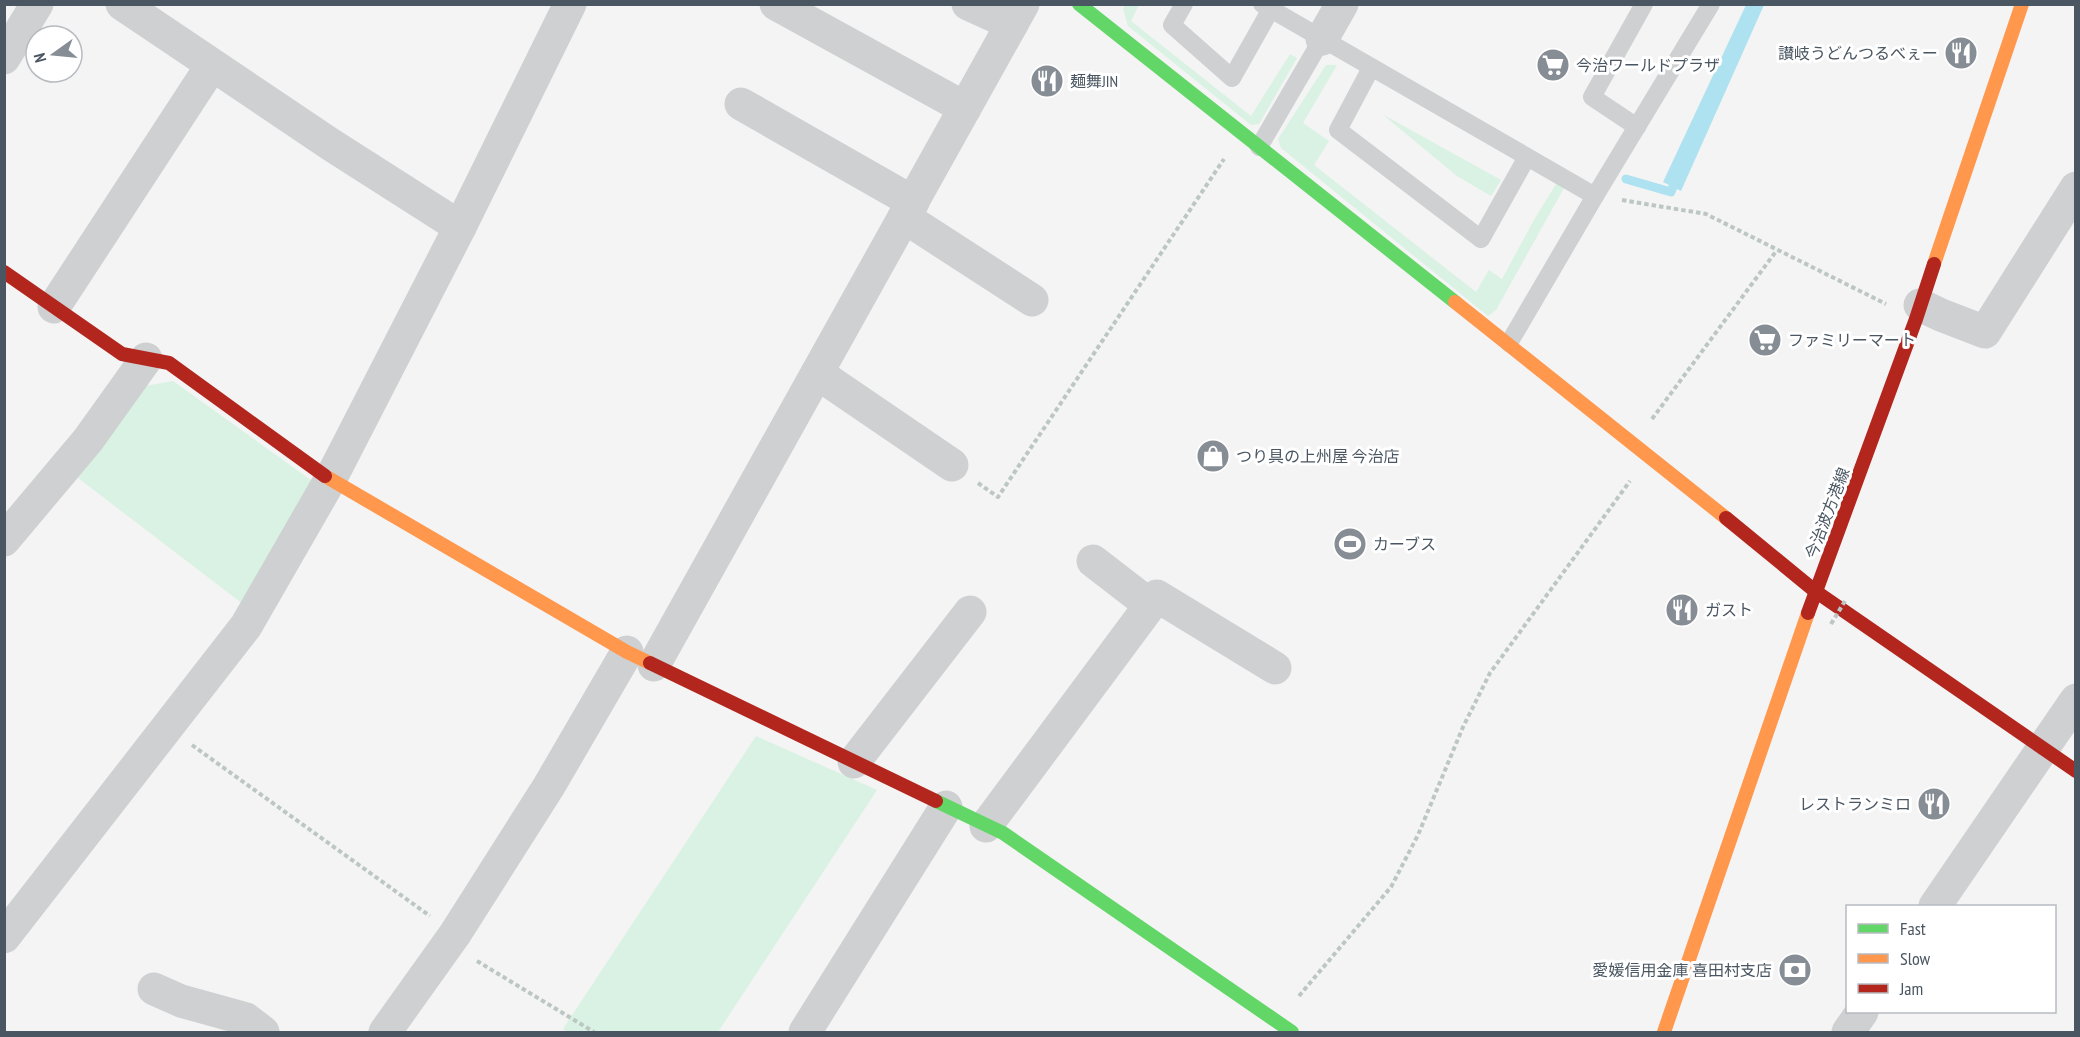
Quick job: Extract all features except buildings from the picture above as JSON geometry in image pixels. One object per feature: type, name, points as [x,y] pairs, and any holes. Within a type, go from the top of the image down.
[{"type":"street","points":[[4,57],[37,4]]},
{"type":"street","points":[[122,4],[460,227]]},
{"type":"street","points":[[4,937],[246,627],[330,480],[460,227],[570,4]]},
{"type":"street","points":[[776,4],[965,108]]},
{"type":"street","points":[[385,1032],[452,939],[549,786],[641,659],[817,373],[1017,14],[968,4]]},
{"type":"street","points":[[1322,39],[1342,4]]},
{"type":"street","name":"今治波方港線","points":[[1664,1032],[1815,591],[1918,312],[2022,4]]},
{"type":"street","points":[[1089,8],[1241,134],[1509,343],[1815,591],[2076,771]]},
{"type":"street","points":[[54,307],[212,65]]},
{"type":"street","points":[[741,104],[909,210],[1032,300]]},
{"type":"street","points":[[1918,312],[1941,315],[1985,332],[2076,188]]},
{"type":"street","points":[[4,272],[122,354],[169,363],[330,480],[641,659],[1003,833],[1292,1032]]},
{"type":"street","points":[[4,540],[88,440],[146,359]]},
{"type":"street","points":[[817,373],[952,465]]},
{"type":"street","points":[[1093,561],[1150,605]]},
{"type":"street","points":[[986,826],[1157,596],[1275,668]]},
{"type":"street","points":[[854,762],[970,612]]},
{"type":"street","points":[[1936,905],[2076,700]]},
{"type":"street","points":[[805,1032],[946,807]]},
{"type":"street","points":[[154,989],[181,1001],[246,1020],[263,1032]]},
{"type":"street","points":[[1848,1032],[1861,1013]]},
{"type":"lane","points":[[1184,4],[1172,25],[1232,78],[1267,7],[1595,196]]},
{"type":"lane","points":[[1637,127],[1592,97],[1644,4]]},
{"type":"lane","points":[[1509,343],[1711,4]]},
{"type":"lane","points":[[1259,147],[1322,39]]},
{"type":"lane","points":[[1371,68],[1338,130],[1481,239],[1527,157]]},
{"type":"path","points":[[998,497],[1241,134]]},
{"type":"path","points":[[1595,196],[1706,214],[1777,250],[1918,312]]},
{"type":"path","points":[[1647,424],[1777,250]]},
{"type":"path","points":[[1277,1022],[1391,888],[1418,835],[1463,727],[1490,673],[1648,455]]},
{"type":"path","points":[[1831,624],[1845,601]]},
{"type":"path","points":[[168,727],[452,939],[594,1032]]},
{"type":"green space","points":[[1125,5],[1139,5],[1131,21],[1251,116],[1290,54],[1297,58],[1259,124],[1251,125],[1128,26],[1123,9]]},
{"type":"green space","points":[[1326,65],[1337,65],[1303,123],[1329,141],[1314,165],[1476,292],[1489,270],[1502,279],[1558,181],[1564,188],[1496,310],[1488,316],[1281,148],[1278,139]]},
{"type":"green space","points":[[1382,114],[1501,180],[1491,196],[1457,176]]},
{"type":"green space","points":[[173,381],[315,483],[243,604],[78,478],[145,386]]},
{"type":"green space","points":[[756,736],[877,790],[718,1032],[567,1032],[563,1029]]},
{"type":"water","points":[[1746,5],[1764,5],[1681,191],[1663,182]]},
{"type":"waterway","points":[[1626,179],[1671,192],[1677,176]]},
{"type":"traffic: fast","points":[[1079,4],[1455,302]]},
{"type":"traffic: fast","points":[[936,801],[1003,833],[1292,1032]]},
{"type":"traffic: slow","points":[[1934,264],[2022,4]]},
{"type":"traffic: slow","points":[[1455,302],[1726,518]]},
{"type":"traffic: slow","points":[[325,476],[627,652],[650,663]]},
{"type":"traffic: slow","points":[[1664,1032],[1808,613]]},
{"type":"traffic: jam","points":[[1808,613],[1934,264]]},
{"type":"traffic: jam","points":[[4,272],[122,354],[169,363],[325,476]]},
{"type":"traffic: jam","points":[[1726,518],[1815,591],[2076,771]]},
{"type":"traffic: jam","points":[[650,663],[936,801]]},
{"type":"place","name":"讃岐うどんつるべぇー","points":[[1961,53]]},
{"type":"place","name":"今治ワールドプラザ","points":[[1553,65]]},
{"type":"place","name":"麺舞JIN","points":[[1047,81]]},
{"type":"place","name":"ファミリーマート","points":[[1765,340]]},
{"type":"place","name":"つり具の上州屋 今治店","points":[[1213,456]]},
{"type":"place","name":"カーブス","points":[[1350,544]]},
{"type":"place","name":"ガスト","points":[[1682,610]]},
{"type":"place","name":"レストランミロ","points":[[1934,804]]},
{"type":"place","name":"愛媛信用金庫 喜田村支店","points":[[1795,970]]}]
